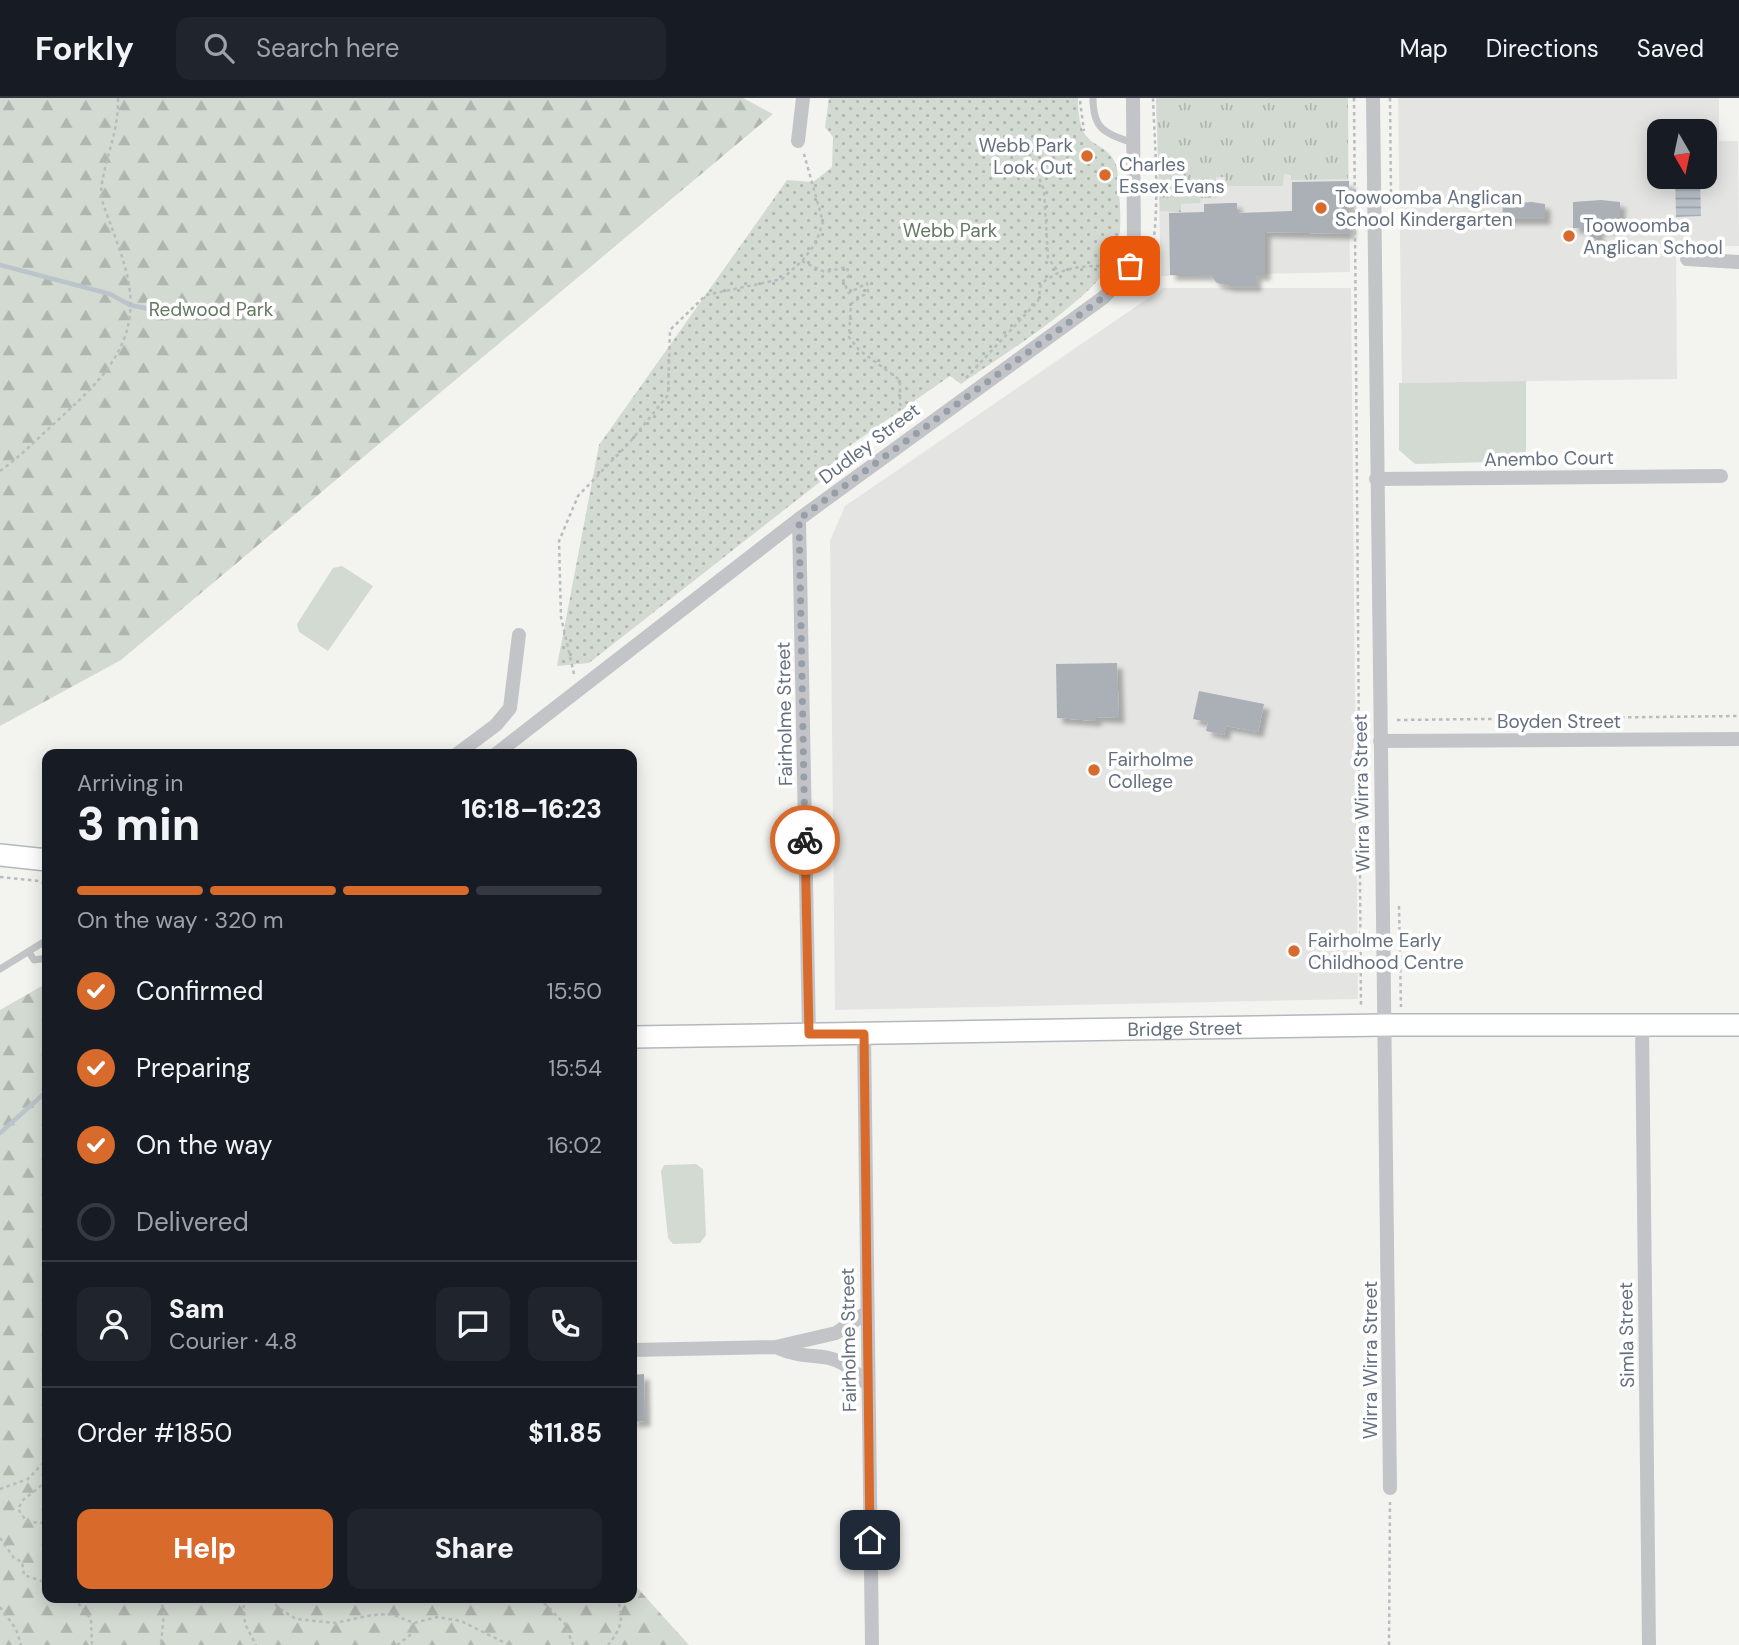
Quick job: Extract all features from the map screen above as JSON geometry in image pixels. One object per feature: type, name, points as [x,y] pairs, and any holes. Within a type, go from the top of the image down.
[{"type":"street","points":[[798,141],[803,98]]},
{"type":"street","points":[[1130,266],[1135,240],[1133,98]]},
{"type":"street","name":"Wirra Wirra Street","points":[[1373,98],[1390,1488]]},
{"type":"street","points":[[1687,259],[1739,262]]},
{"type":"street","name":"Dudley Street","points":[[502,749],[799,519],[1104,297],[1130,266]]},
{"type":"street","name":"Anembo Court","points":[[1376,479],[1721,476]]},
{"type":"street","name":"Fairholme Street","points":[[799,519],[809,1034]]},
{"type":"street","points":[[464,749],[496,725],[510,708],[519,635]]},
{"type":"street","name":"Boyden Street","points":[[1380,741],[1739,739]]},
{"type":"street","points":[[0,855],[42,859]]},
{"type":"street","name":"Bridge Street","points":[[637,1037],[1384,1025],[1739,1025]]},
{"type":"street","name":"Simla Street","points":[[1642,1025],[1649,1645]]},
{"type":"street","name":"Fairholme Street","points":[[864,1034],[867,1384],[873,1645]]},
{"type":"street","points":[[637,1350],[776,1347],[836,1333],[866,1313]]},
{"type":"street","points":[[776,1347],[791,1354],[839,1359],[867,1384]]},
{"type":"lane","points":[[1093,98],[1093,117],[1100,128],[1133,143]]},
{"type":"lane","points":[[0,970],[42,943]]},
{"type":"lane","points":[[29,952],[34,960],[42,959]]},
{"type":"path","points":[[0,471],[91,389],[114,363],[124,342],[130,323],[129,287],[101,197],[101,185],[118,124],[118,98]]},
{"type":"path","points":[[1080,98],[1084,131]]},
{"type":"path","points":[[1140,281],[1148,271],[1154,244],[1153,98]]},
{"type":"path","points":[[1354,98],[1361,1005]]},
{"type":"path","points":[[579,690],[561,617],[559,541],[578,496],[630,442],[668,395],[670,330],[706,295],[782,279],[802,261],[816,243],[823,222],[809,165],[798,141]]},
{"type":"path","points":[[1029,153],[1044,190],[1048,258],[1058,271]]},
{"type":"path","points":[[802,261],[825,272],[847,267],[849,276],[843,281],[849,293],[867,283],[870,288],[851,304],[849,337],[859,350],[900,380],[900,404],[907,416]]},
{"type":"path","points":[[958,402],[953,392],[1038,301],[1041,284],[1058,271],[1079,266],[1130,266]]},
{"type":"path","points":[[1397,720],[1739,716]]},
{"type":"path","points":[[0,877],[42,882]]},
{"type":"path","points":[[0,1489],[28,1479],[42,1464]]},
{"type":"path","points":[[42,1485],[23,1500],[18,1509],[27,1522],[42,1523]]},
{"type":"path","points":[[1389,1645],[1390,1488]]},
{"type":"path","points":[[0,1538],[14,1558],[22,1562],[24,1575],[42,1581]]},
{"type":"path","points":[[78,1603],[91,1619],[92,1645]]},
{"type":"path","points":[[161,1603],[164,1612],[161,1645]]},
{"type":"path","points":[[243,1603],[245,1624],[256,1645]]},
{"type":"path","points":[[275,1603],[296,1619],[335,1623],[391,1614],[414,1623],[437,1617],[461,1621],[509,1645]]},
{"type":"path","points":[[544,1603],[565,1624],[573,1645]]},
{"type":"path","points":[[608,1645],[620,1630],[623,1616],[619,1603]]},
{"type":"path","points":[[0,1606],[16,1629],[20,1645]]},
{"type":"path","points":[[397,1645],[413,1633],[414,1623]]},
{"type":"shaded area","points":[[1156,98],[1348,98],[1350,272],[1161,276]]},
{"type":"shaded area","name":"Toowoomba Anglican School","points":[[1398,98],[1719,98],[1719,141],[1738,141],[1739,246],[1676,247],[1677,379],[1402,383]]},
{"type":"shaded area","points":[[1675,189],[1700,189],[1701,216],[1676,217]]},
{"type":"shaded area","name":"Fairholme College","points":[[1163,288],[1351,288],[1358,999],[835,1010],[830,541],[845,506]]},
{"type":"green space","name":"Redwood Park","points":[[0,98],[743,98],[773,114],[121,660],[0,726]]},
{"type":"green space","name":"Webb Park","points":[[829,98],[1078,98],[1082,129],[1087,137],[1112,157],[1117,167],[1120,222],[1116,253],[1092,287],[1048,324],[961,384],[950,376],[838,454],[839,467],[589,663],[557,666],[599,445],[787,180],[813,182],[832,167],[833,137],[825,127]]},
{"type":"green space","points":[[1156,98],[1348,98],[1348,179],[1291,180],[1291,175],[1284,174],[1283,186],[1225,186],[1225,177],[1216,177],[1216,198],[1201,198],[1200,203],[1181,204],[1181,212],[1160,211]]},
{"type":"green space","points":[[1526,381],[1526,461],[1415,464],[1399,450],[1399,383]]},
{"type":"green space","points":[[342,566],[373,586],[328,651],[299,632],[297,624],[333,568]]},
{"type":"green space","points":[[42,986],[42,1603],[637,1603],[637,1588],[689,1645],[0,1645],[0,1010]]},
{"type":"green space","points":[[696,1164],[703,1169],[706,1235],[700,1243],[673,1244],[668,1238],[661,1171],[664,1165]]},
{"type":"building","points":[[1349,181],[1350,234],[1265,232],[1265,275],[1256,275],[1256,286],[1217,283],[1210,275],[1170,275],[1169,213],[1204,212],[1204,204],[1229,203],[1237,203],[1237,213],[1292,211],[1292,182]]},
{"type":"building","points":[[1573,202],[1620,202],[1620,228],[1598,229],[1598,238],[1589,238],[1588,228],[1573,228]]},
{"type":"building","points":[[1503,204],[1545,204],[1545,219],[1502,219]]},
{"type":"building","points":[[1117,663],[1119,718],[1096,717],[1096,721],[1057,718],[1056,664]]},
{"type":"building","points":[[1199,691],[1264,704],[1258,732],[1226,726],[1224,735],[1206,731],[1208,722],[1193,719]]},
{"type":"building","points":[[644,1374],[645,1421],[637,1422],[637,1375]]},
{"type":"waterway","points":[[0,265],[110,294],[130,305],[186,317]]},
{"type":"waterway","points":[[0,1133],[42,1095]]},
{"type":"way so far","points":[[805,840],[799,519],[1104,297],[1130,266]]},
{"type":"place","name":"Webb Park Look Out","points":[[1087,156]]},
{"type":"place","name":"Charles Essex Evans","points":[[1105,175]]},
{"type":"place","name":"Toowoomba Anglican School Kindergarten","points":[[1321,208]]},
{"type":"place","name":"Toowoomba Anglican School","points":[[1569,236]]},
{"type":"place","name":"Fairholme College","points":[[1094,770]]},
{"type":"place","name":"Fairholme Early Childhood Centre","points":[[1294,951]]},
{"type":"route","points":[[805,840],[809,1034],[864,1034],[870,1540]]}]
